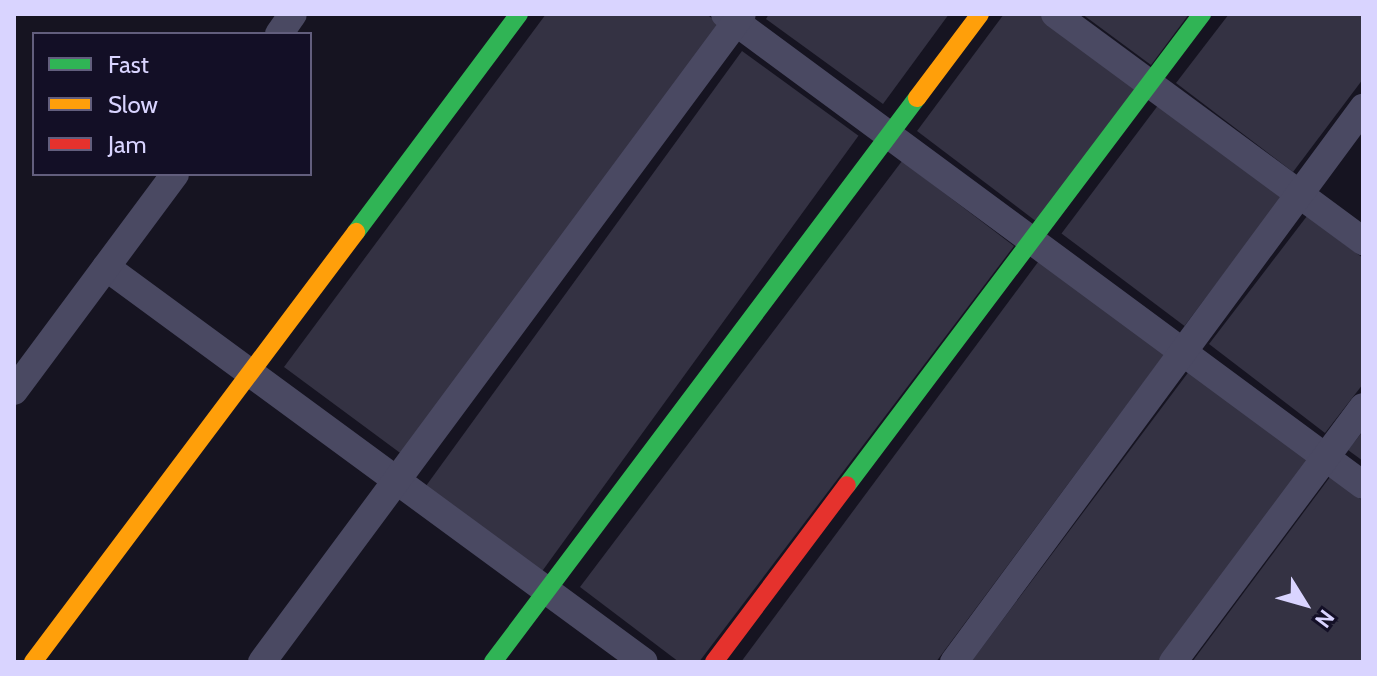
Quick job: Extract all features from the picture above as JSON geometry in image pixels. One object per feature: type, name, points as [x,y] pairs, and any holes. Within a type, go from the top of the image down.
[{"type":"street","points":[[280,32],[293,14]]},
{"type":"street","points":[[33,662],[519,14]]},
{"type":"street","points":[[493,662],[980,14]]},
{"type":"street","points":[[1055,14],[1363,241]]},
{"type":"street","points":[[714,662],[1202,14]]},
{"type":"street","points":[[262,662],[734,17],[1363,485]]},
{"type":"street","points":[[954,662],[1363,108]]},
{"type":"street","points":[[14,391],[174,176]]},
{"type":"street","points":[[106,267],[644,662]]},
{"type":"street","points":[[1173,662],[1363,407]]},
{"type":"building","points":[[546,14],[706,14],[726,28],[407,458],[284,367]]},
{"type":"building","points":[[769,14],[949,14],[883,104],[766,19]]},
{"type":"building","points":[[1004,14],[1048,14],[1141,83],[1037,222],[917,131]]},
{"type":"building","points":[[1082,14],[1189,14],[1151,65]]},
{"type":"building","points":[[1229,14],[1363,14],[1363,79],[1293,172],[1176,83]]},
{"type":"building","points":[[742,51],[858,136],[542,571],[426,486]]},
{"type":"building","points":[[1159,104],[1282,197],[1184,326],[1062,233]]},
{"type":"building","points":[[902,161],[1014,246],[699,662],[679,662],[580,587]]},
{"type":"building","points":[[1307,216],[1363,258],[1363,384],[1325,433],[1209,344]]},
{"type":"building","points":[[1041,258],[1166,352],[936,662],[741,662]]},
{"type":"building","points":[[1193,366],[1313,457],[1160,662],[971,662]]},
{"type":"building","points":[[1363,431],[1363,461],[1348,450]]},
{"type":"building","points":[[1330,477],[1363,501],[1363,662],[1192,662]]},
{"type":"traffic: fast","points":[[356,232],[519,14]]},
{"type":"traffic: fast","points":[[847,485],[1202,14]]},
{"type":"traffic: fast","points":[[493,662],[917,98]]},
{"type":"traffic: slow","points":[[917,98],[980,14]]},
{"type":"traffic: slow","points":[[33,662],[356,232]]},
{"type":"traffic: jam","points":[[714,662],[847,485]]}]
